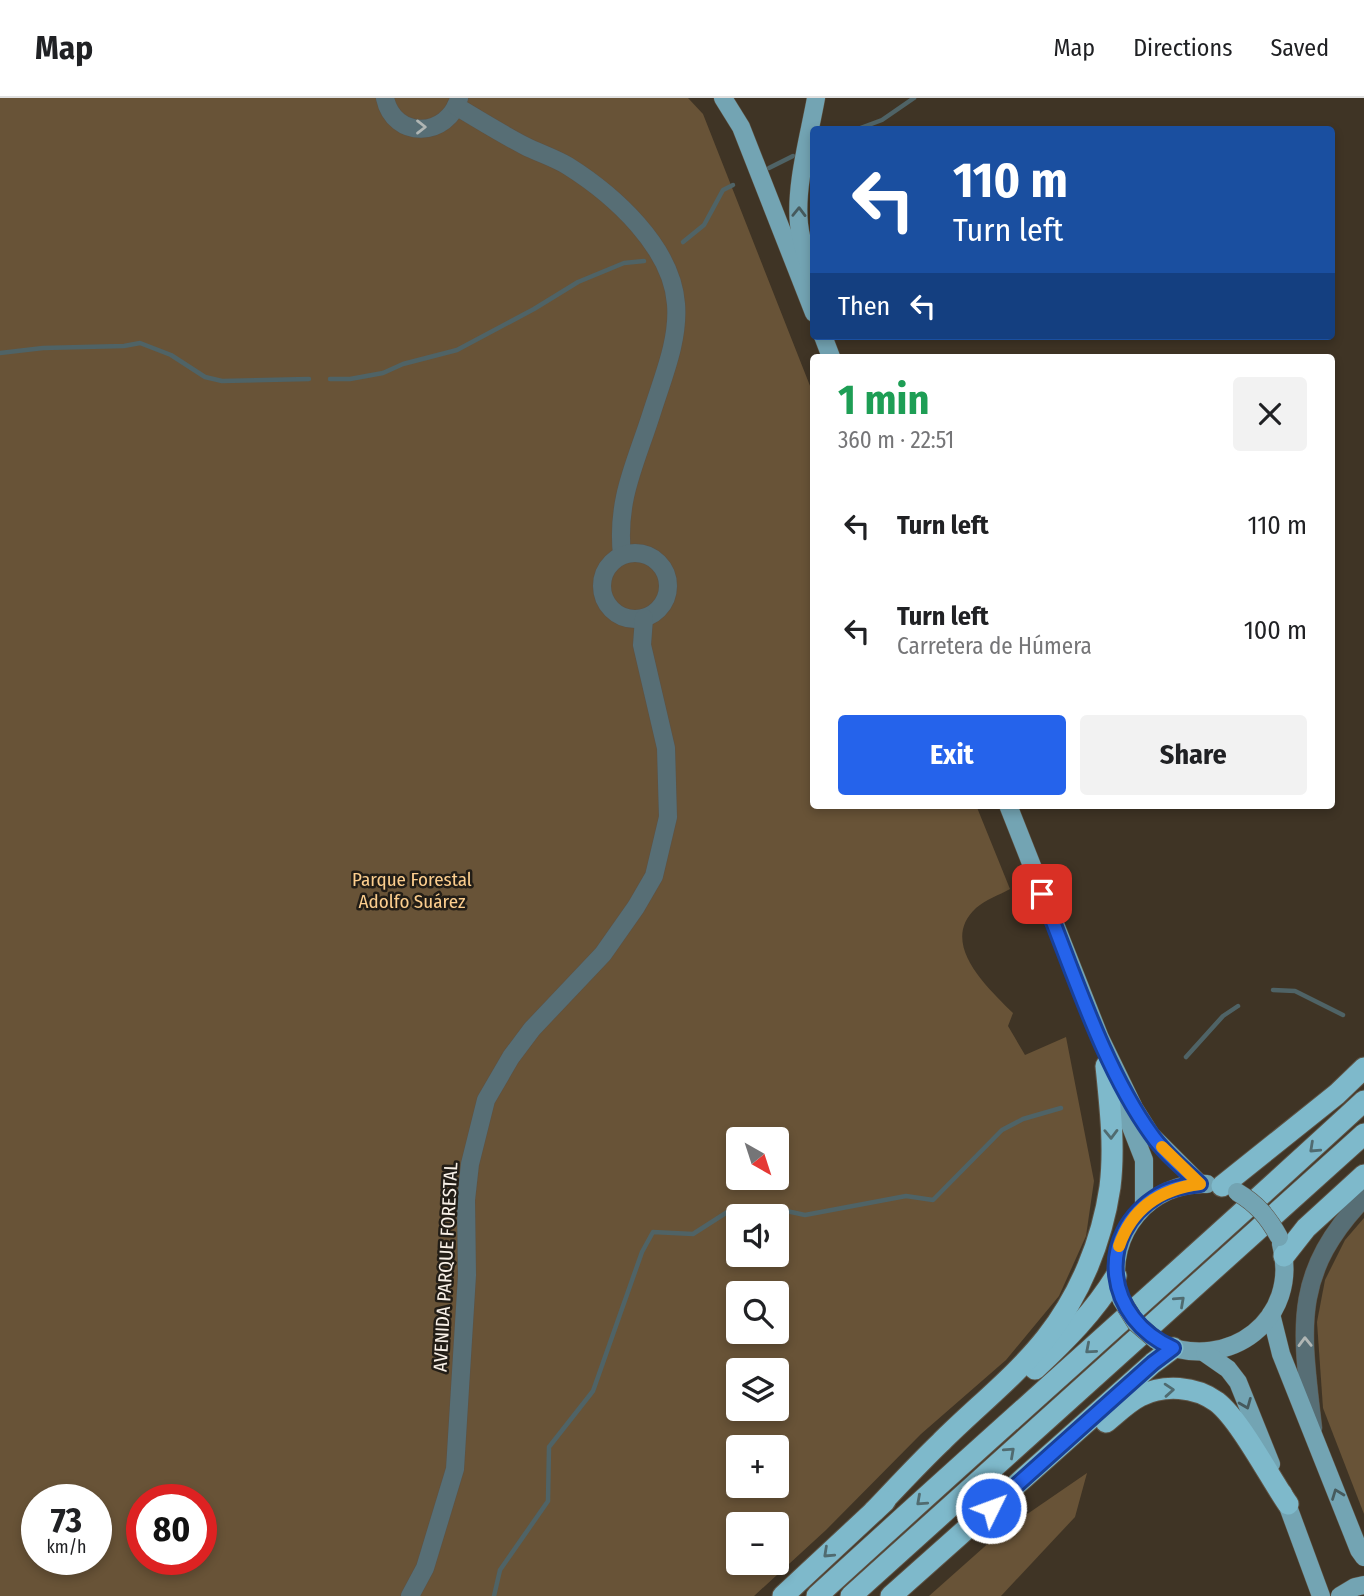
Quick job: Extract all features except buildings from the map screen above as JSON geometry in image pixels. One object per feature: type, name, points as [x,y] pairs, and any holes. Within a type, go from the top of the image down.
[{"type":"highway","points":[[874,1511],[1047,1337],[1082,1280],[1101,1230],[1110,1186],[1111,1122],[1106,1066]]},
{"type":"highway","points":[[1230,1189],[1364,1068]]},
{"type":"highway","points":[[817,1596],[1364,1101]]},
{"type":"highway","points":[[850,1596],[1364,1133]]},
{"type":"highway","points":[[1282,1247],[1364,1175]]},
{"type":"highway","points":[[783,1596],[1068,1338],[1100,1303],[1116,1276]]},
{"type":"highway","points":[[891,1596],[1153,1363],[1165,1345]]},
{"type":"highway","points":[[1011,1490],[1049,1470],[1140,1396],[1167,1388],[1194,1391],[1216,1402],[1232,1419],[1288,1504]]},
{"type":"main road","points":[[723,98],[741,127],[810,303]]},
{"type":"main road","points":[[811,126],[816,98]]},
{"type":"main road","points":[[810,133],[799,212],[803,249],[810,267]]},
{"type":"main road","points":[[1009,809],[1100,1038],[1134,1108],[1152,1135],[1200,1184]]},
{"type":"main road","points":[[1100,1038],[1106,1066],[1143,1153],[1146,1175],[1144,1205]]},
{"type":"main road","points":[[1200,1184],[1230,1189],[1255,1203],[1269,1219],[1282,1247],[1283,1286],[1272,1314],[1259,1329],[1243,1341],[1225,1349],[1205,1353],[1165,1345],[1136,1323],[1121,1298],[1116,1276],[1118,1249],[1124,1232],[1144,1205],[1170,1190],[1200,1184]]},
{"type":"main road","points":[[1272,1314],[1281,1354],[1364,1557]]},
{"type":"main road","points":[[1205,1353],[1228,1369],[1238,1382],[1288,1504],[1321,1596]]},
{"type":"main road","points":[[1340,1596],[1364,1585]]},
{"type":"street","points":[[385,98],[391,113],[399,121],[420,129],[442,123],[457,102],[509,137],[566,165],[626,212],[648,236],[673,281],[677,306],[673,344],[628,478],[620,529],[622,555]]},
{"type":"street","points":[[622,555],[647,555],[660,564],[667,578],[667,594],[659,609],[644,618],[620,616],[604,599],[604,574],[611,563],[622,555]]},
{"type":"street","name":"AVENIDA PARQUE FORESTAL","points":[[410,1596],[425,1568],[455,1469],[467,1275],[466,1200],[470,1164],[486,1100],[511,1056],[622,929],[654,876],[668,817],[666,748],[642,645],[644,618]]},
{"type":"street","points":[[1314,1435],[1304,1342],[1308,1292],[1322,1251],[1345,1218],[1364,1198]]},
{"type":"green space","name":"Parque Forestal Adolfo Suárez","points":[[0,98],[688,98],[703,114],[810,386],[810,809],[978,809],[1010,889],[976,908],[966,922],[962,936],[964,950],[980,978],[1013,1013],[1008,1026],[1025,1055],[1066,1037],[1094,1181],[1086,1236],[1059,1296],[1006,1360],[921,1434],[789,1564],[789,1512],[726,1512],[726,1575],[777,1575],[754,1596],[0,1596]]},
{"type":"green space","points":[[1364,1218],[1364,1514],[1323,1408],[1317,1322],[1325,1280],[1345,1240]]},
{"type":"green space","points":[[1087,1473],[1075,1517],[1001,1596],[929,1596],[1001,1532]]},
{"type":"waterway","points":[[866,126],[882,120],[914,98]]},
{"type":"waterway","points":[[769,168],[793,156]]},
{"type":"waterway","points":[[683,242],[704,225],[723,190],[733,185]]},
{"type":"waterway","points":[[330,379],[350,379],[383,373],[403,364],[457,350],[578,282],[624,263],[644,261]]},
{"type":"waterway","points":[[0,353],[140,343],[171,355],[205,377],[222,381],[309,379]]},
{"type":"waterway","points":[[1273,990],[1295,991],[1343,1015]]},
{"type":"waterway","points":[[1186,1057],[1223,1016],[1238,1006]]},
{"type":"waterway","points":[[494,1596],[500,1570],[548,1501],[549,1447],[593,1391],[642,1252],[653,1232],[693,1234],[732,1209],[768,1207],[805,1215],[906,1196],[933,1200],[1002,1130],[1023,1119],[1061,1108]]},
{"type":"slow traffic","points":[[1119,1246],[1124,1232],[1144,1205],[1180,1186],[1200,1184],[1162,1147]]},
{"type":"route","points":[[991,1508],[1173,1348],[1146,1333],[1127,1311],[1116,1276],[1118,1249],[1124,1232],[1144,1205],[1180,1186],[1200,1184],[1167,1153],[1134,1108],[1100,1038],[1042,894]]}]
